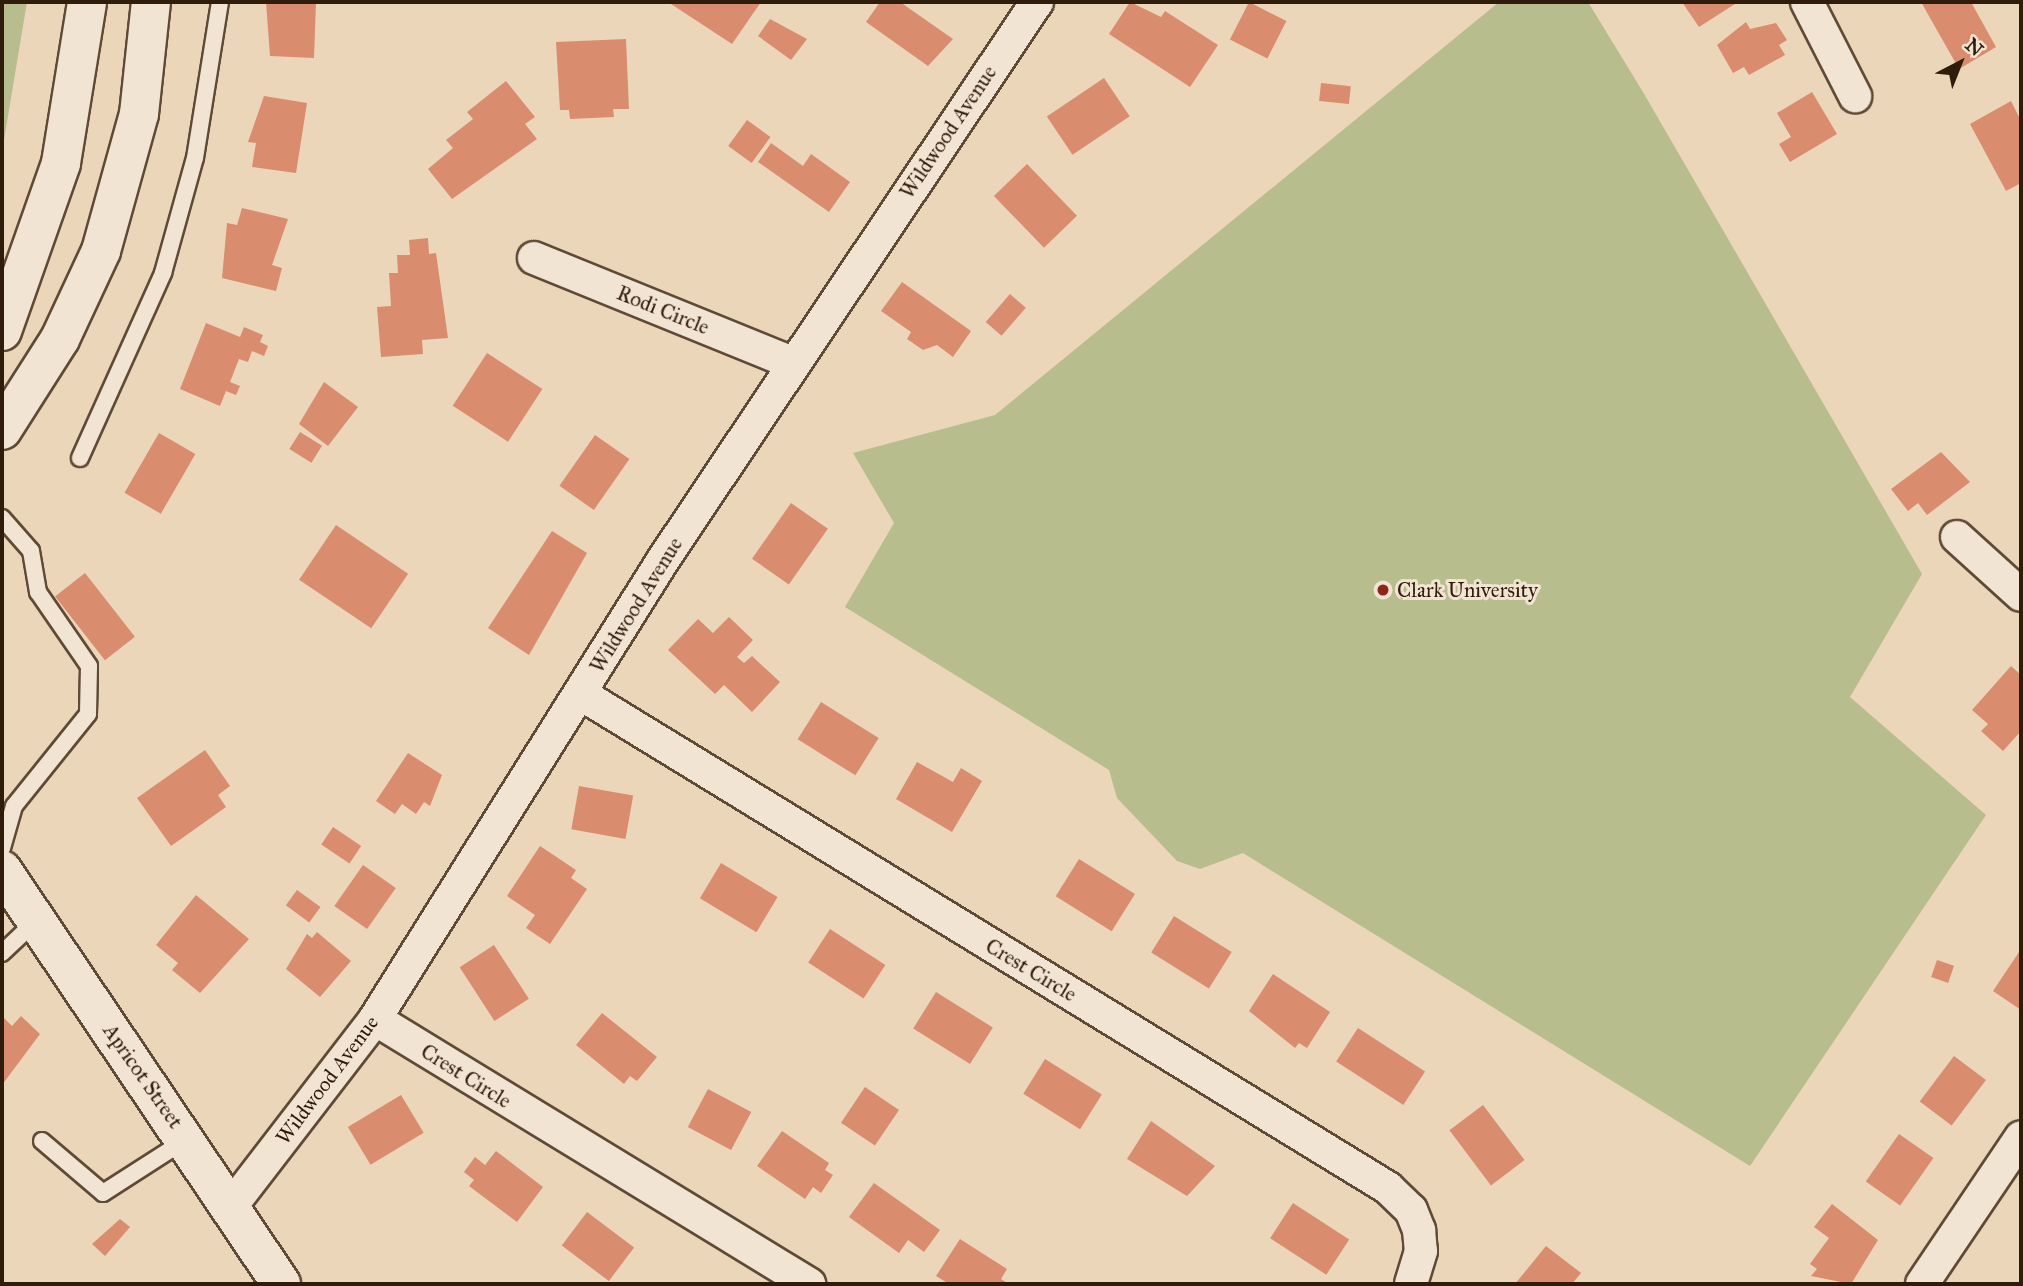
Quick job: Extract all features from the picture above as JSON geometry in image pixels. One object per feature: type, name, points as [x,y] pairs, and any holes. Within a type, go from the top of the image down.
[{"type":"main road","points":[[2,331],[61,163],[87,2]]},
{"type":"main road","points":[[2,430],[60,339],[101,251],[139,114],[151,2]]},
{"type":"main road","name":"Apricot Street","points":[[2,870],[232,1205],[281,1284]]},
{"type":"street","name":"Wildwood Avenue","points":[[232,1205],[376,1019],[792,363],[1037,2]]},
{"type":"street","points":[[1807,2],[1855,96]]},
{"type":"street","name":"Rodi Circle","points":[[534,258],[792,363]]},
{"type":"street","points":[[1957,537],[2021,595]]},
{"type":"street","name":"Crest Circle","points":[[581,695],[1388,1188],[1411,1210],[1419,1230],[1421,1251],[1411,1284]]},
{"type":"street","name":"Crest Circle","points":[[376,1019],[809,1284]]},
{"type":"street","points":[[1922,1284],[2021,1137]]},
{"type":"lane","points":[[80,458],[163,273],[195,158],[220,2]]},
{"type":"lane","points":[[2,518],[31,551],[38,592],[89,666],[88,714],[14,806],[2,848]]},
{"type":"lane","points":[[2,953],[36,921]]},
{"type":"lane","points":[[42,1141],[103,1193],[187,1140]]},
{"type":"green space","points":[[2,2],[27,2],[2,152]]},
{"type":"green space","name":"Clark University","points":[[1499,2],[1588,2],[1643,92],[1922,574],[1850,697],[1986,815],[1750,1166],[1243,853],[1200,869],[1177,861],[1117,798],[1109,770],[845,607],[894,523],[853,453],[995,415]]},
{"type":"building","points":[[266,2],[316,2],[314,58],[270,56]]},
{"type":"building","points":[[668,2],[761,2],[732,44]]},
{"type":"building","points":[[880,2],[900,2],[953,39],[928,66],[866,22]]},
{"type":"building","points":[[1130,2],[1161,17],[1165,11],[1218,45],[1190,87],[1109,34]]},
{"type":"building","points":[[1249,2],[1286,21],[1267,58],[1230,39]]},
{"type":"building","points":[[1682,2],[1738,2],[1699,27]]},
{"type":"building","points":[[1921,2],[1971,2],[1996,47],[1959,69]]},
{"type":"building","points":[[770,19],[807,39],[791,60],[758,36]]},
{"type":"building","points":[[1746,22],[1750,29],[1776,23],[1787,40],[1779,45],[1785,55],[1749,75],[1744,67],[1733,73],[1717,45]]},
{"type":"building","points":[[626,39],[629,109],[613,109],[614,117],[570,119],[569,110],[560,110],[556,42]]},
{"type":"building","points":[[1104,78],[1130,116],[1073,155],[1047,117]]},
{"type":"building","points":[[506,81],[535,117],[525,124],[537,139],[452,199],[428,169],[453,148],[446,140],[473,119],[467,112]]},
{"type":"building","points":[[1321,83],[1351,86],[1349,104],[1319,101]]},
{"type":"building","points":[[1812,92],[1837,134],[1790,162],[1779,144],[1791,137],[1777,113]]},
{"type":"building","points":[[264,96],[307,103],[296,173],[252,167],[256,143],[248,142]]},
{"type":"building","points":[[2011,101],[2021,121],[2021,183],[2006,191],[1970,124]]},
{"type":"building","points":[[747,120],[770,137],[752,163],[728,146]]},
{"type":"building","points":[[771,143],[803,166],[811,154],[850,182],[829,212],[758,162]]},
{"type":"building","points":[[1027,164],[1077,216],[1044,248],[994,196]]},
{"type":"building","points":[[242,208],[288,219],[272,265],[282,268],[276,291],[222,278],[227,223],[237,225]]},
{"type":"building","points":[[428,238],[429,254],[436,253],[448,338],[422,340],[423,354],[381,357],[377,307],[391,306],[389,273],[398,273],[397,255],[410,255],[409,240]]},
{"type":"building","points":[[902,282],[971,331],[953,357],[937,345],[923,350],[907,339],[911,332],[881,311]]},
{"type":"building","points":[[1010,294],[1026,308],[1002,336],[986,322]]},
{"type":"building","points":[[206,323],[240,337],[244,327],[263,335],[260,342],[268,346],[264,356],[252,351],[248,362],[239,359],[230,382],[240,386],[236,395],[226,391],[220,406],[180,389]]},
{"type":"building","points":[[487,353],[542,389],[508,442],[453,406]]},
{"type":"building","points":[[324,382],[358,407],[328,446],[299,424]]},
{"type":"building","points":[[300,432],[322,446],[311,463],[289,449]]},
{"type":"building","points":[[159,433],[195,454],[161,514],[124,493]]},
{"type":"building","points":[[595,435],[629,459],[594,510],[559,486]]},
{"type":"building","points":[[1941,452],[1970,482],[1927,515],[1918,503],[1908,511],[1891,489]]},
{"type":"building","points":[[791,503],[828,529],[789,585],[752,559]]},
{"type":"building","points":[[336,525],[408,574],[371,628],[299,580]]},
{"type":"building","points":[[552,531],[587,553],[529,655],[488,628]]},
{"type":"building","points":[[85,573],[135,637],[105,660],[55,596]]},
{"type":"building","points":[[729,617],[753,640],[737,657],[744,663],[752,656],[780,682],[752,712],[724,685],[715,694],[668,650],[698,619],[713,633]]},
{"type":"building","points":[[2011,666],[2021,675],[2021,731],[2003,751],[1981,731],[1988,724],[1972,710]]},
{"type":"building","points":[[821,702],[879,738],[855,775],[798,739]]},
{"type":"building","points":[[205,750],[230,786],[218,795],[226,807],[171,846],[137,798]]},
{"type":"building","points":[[408,753],[442,775],[430,806],[424,802],[416,814],[402,804],[395,814],[376,801]]},
{"type":"building","points":[[917,762],[953,782],[961,768],[982,781],[952,832],[896,799]]},
{"type":"building","points":[[579,786],[633,796],[626,839],[571,829]]},
{"type":"building","points":[[333,827],[361,846],[349,863],[321,844]]},
{"type":"building","points":[[540,846],[576,870],[571,878],[587,889],[550,944],[526,928],[535,915],[507,896]]},
{"type":"building","points":[[1079,859],[1135,894],[1112,931],[1056,896]]},
{"type":"building","points":[[721,863],[778,897],[756,932],[700,898]]},
{"type":"building","points":[[363,865],[396,888],[367,929],[334,906]]},
{"type":"building","points":[[297,890],[320,907],[309,922],[286,905]]},
{"type":"building","points":[[196,895],[249,939],[200,993],[172,970],[178,963],[156,945]]},
{"type":"building","points":[[1174,916],[1232,952],[1209,989],[1151,952]]},
{"type":"building","points":[[830,929],[885,965],[864,998],[808,963]]},
{"type":"building","points":[[317,932],[351,961],[320,997],[286,969],[307,934],[312,938]]},
{"type":"building","points":[[494,945],[529,999],[494,1021],[460,967]]},
{"type":"building","points":[[2021,949],[2021,1010],[1993,991]]},
{"type":"building","points":[[1937,960],[1954,966],[1948,983],[1931,977]]},
{"type":"building","points":[[1273,974],[1330,1012],[1307,1048],[1299,1043],[1295,1048],[1249,1011]]},
{"type":"building","points":[[936,992],[993,1028],[970,1064],[913,1028]]},
{"type":"building","points":[[602,1013],[657,1057],[637,1081],[630,1076],[624,1084],[576,1045]]},
{"type":"building","points":[[2,1016],[12,1026],[21,1016],[40,1034],[2,1085]]},
{"type":"building","points":[[1358,1028],[1425,1072],[1403,1105],[1336,1062]]},
{"type":"building","points":[[1954,1056],[1986,1080],[1952,1126],[1920,1102]]},
{"type":"building","points":[[1045,1059],[1102,1095],[1080,1129],[1023,1094]]},
{"type":"building","points":[[865,1087],[899,1110],[875,1146],[841,1123]]},
{"type":"building","points":[[708,1089],[751,1112],[731,1150],[688,1127]]},
{"type":"building","points":[[401,1095],[424,1133],[371,1165],[348,1127]]},
{"type":"building","points":[[1483,1105],[1525,1160],[1491,1185],[1449,1130]]},
{"type":"building","points":[[1151,1121],[1215,1166],[1187,1196],[1127,1159]]},
{"type":"building","points":[[782,1131],[829,1163],[825,1170],[833,1175],[821,1193],[813,1187],[805,1199],[757,1166]]},
{"type":"building","points":[[1899,1134],[1933,1158],[1900,1206],[1866,1182]]},
{"type":"building","points":[[496,1151],[543,1187],[517,1222],[469,1186],[474,1180],[464,1172],[475,1157],[485,1165]]},
{"type":"building","points":[[874,1183],[940,1230],[924,1252],[908,1240],[899,1253],[849,1217]]},
{"type":"building","points":[[1293,1203],[1349,1239],[1326,1275],[1270,1238]]},
{"type":"building","points":[[1832,1204],[1878,1240],[1851,1284],[1811,1276],[1817,1269],[1810,1264],[1829,1238],[1814,1227]]},
{"type":"building","points":[[587,1212],[634,1248],[609,1281],[562,1246]]},
{"type":"building","points":[[120,1219],[130,1227],[105,1256],[92,1244]]},
{"type":"building","points":[[960,1239],[1007,1269],[1001,1279],[1009,1284],[949,1284],[936,1276]]},
{"type":"building","points":[[1546,1246],[1581,1273],[1572,1284],[1515,1284]]},
{"type":"place","name":"Clark University","points":[[1383,590]]}]
